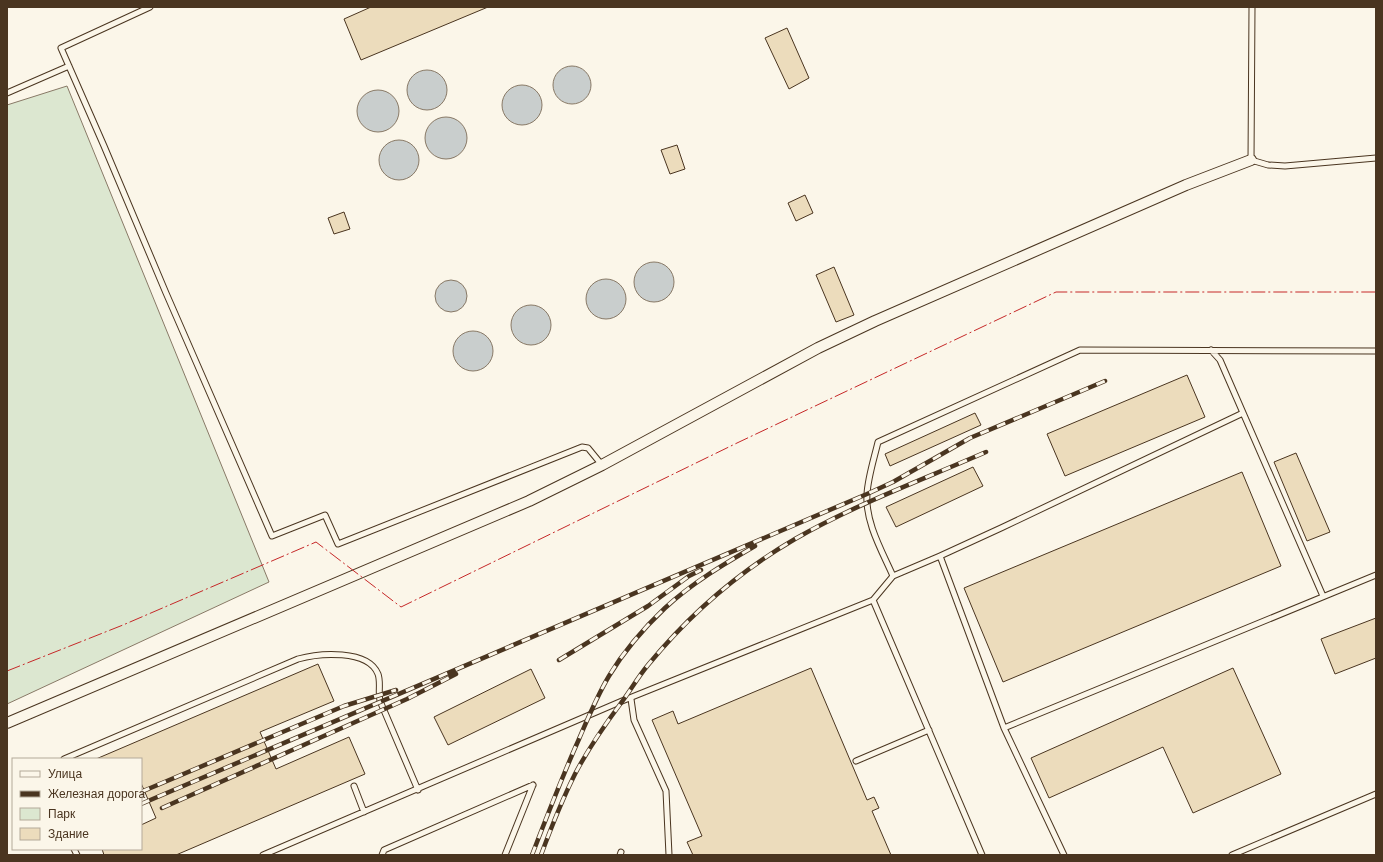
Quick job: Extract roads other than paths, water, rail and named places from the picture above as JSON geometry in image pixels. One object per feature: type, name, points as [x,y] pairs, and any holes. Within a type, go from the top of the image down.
[{"type":"street","points":[[7,723],[529,501],[602,465],[818,348],[875,321],[1186,185],[1251,160]]},
{"type":"lane","points":[[150,7],[61,48],[272,536],[325,514],[338,544],[582,448],[588,448],[602,465]]},
{"type":"lane","points":[[1252,7],[1251,160],[1268,165],[1285,166],[1376,158]]},
{"type":"lane","points":[[7,93],[69,66]]},
{"type":"lane","points":[[893,576],[874,531],[868,510],[867,494],[878,442],[1080,350],[1376,351]]},
{"type":"lane","points":[[1211,350],[1220,360],[1323,596]]},
{"type":"lane","points":[[263,855],[418,790],[622,701],[631,699],[873,600],[893,576],[1008,525],[1243,413]]},
{"type":"lane","points":[[940,556],[1004,728],[1064,855]]},
{"type":"lane","points":[[1004,728],[1376,575]]},
{"type":"lane","points":[[873,600],[982,855]]},
{"type":"lane","points":[[66,758],[298,659],[316,655],[355,657],[370,663],[378,674],[378,695],[380,701],[418,790]]},
{"type":"lane","points":[[631,699],[634,720],[666,791],[669,855]]},
{"type":"lane","points":[[856,761],[929,730]]},
{"type":"lane","points":[[382,855],[384,850],[533,785],[505,855]]},
{"type":"lane","points":[[354,786],[364,812]]},
{"type":"lane","points":[[1232,855],[1376,794]]},
{"type":"railway","points":[[142,804],[867,494],[893,482],[970,438],[1105,381]]},
{"type":"railway","points":[[541,855],[570,784],[596,738],[648,665],[681,629],[716,595],[755,565],[818,526],[865,503],[986,452]]},
{"type":"railway","points":[[532,855],[593,707],[621,658],[635,640],[675,599],[708,574],[755,546]]},
{"type":"railway","points":[[559,660],[648,606],[689,576],[701,570]]},
{"type":"railway","points":[[162,808],[407,699],[456,674]]},
{"type":"railway","points":[[142,792],[344,706],[396,690]]}]
